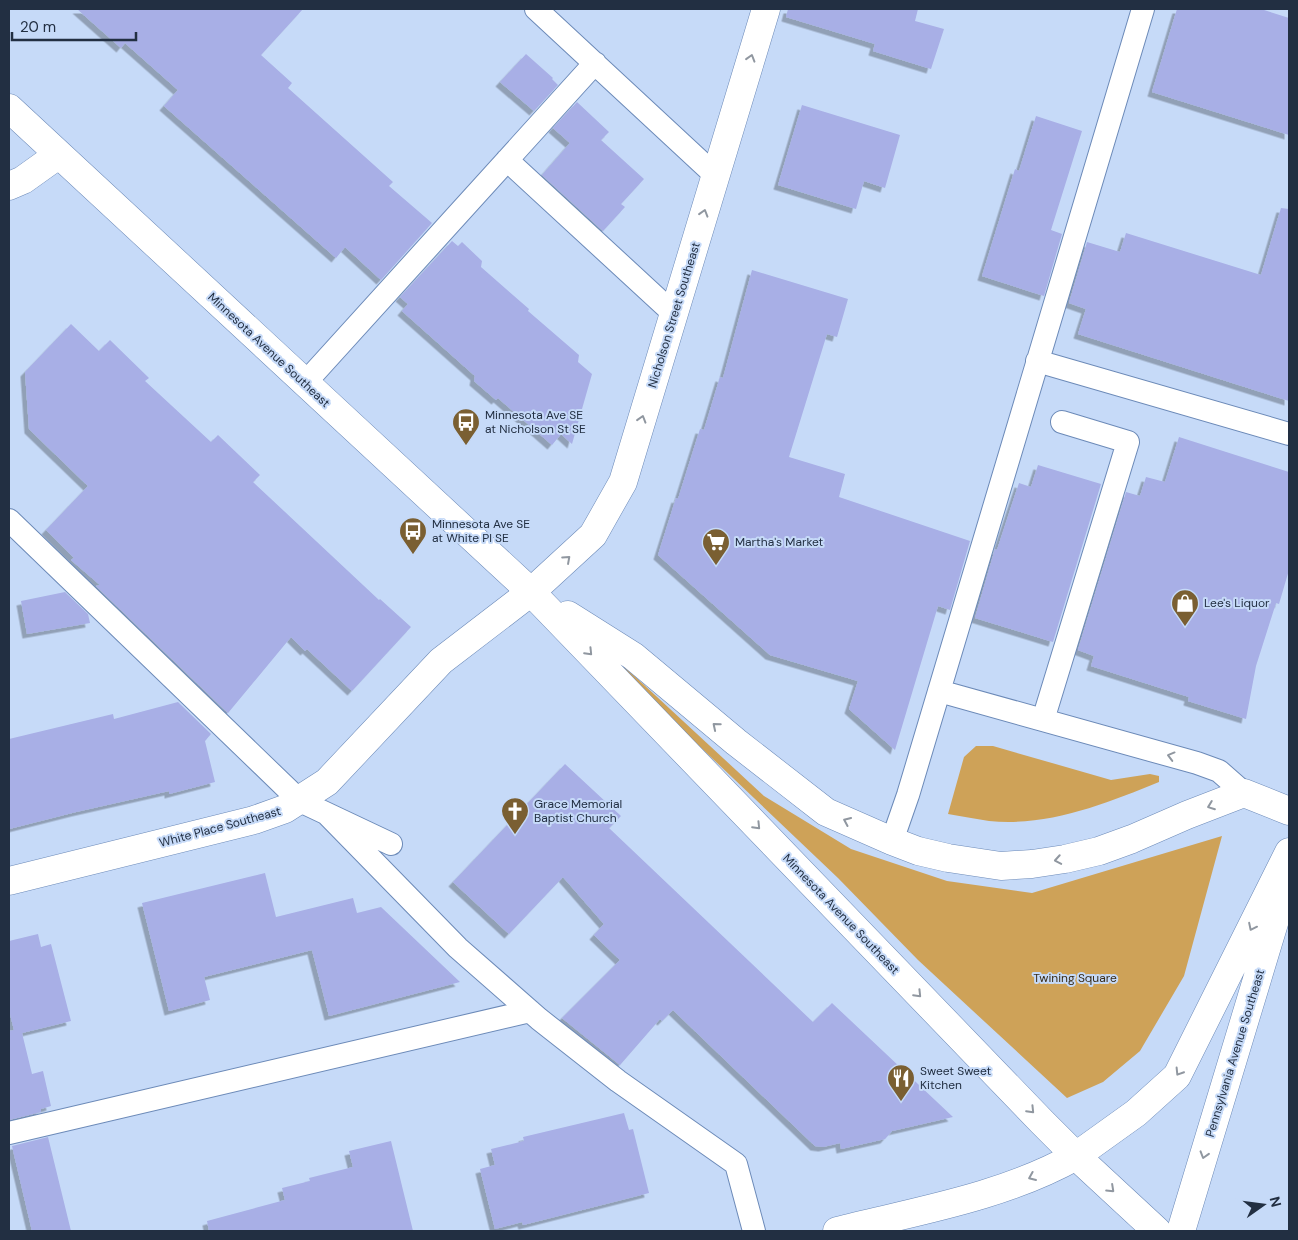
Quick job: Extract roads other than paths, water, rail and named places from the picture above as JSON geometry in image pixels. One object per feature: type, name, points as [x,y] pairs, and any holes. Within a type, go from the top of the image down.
[{"type":"main road","name":"Nicholson Street Southeast","points":[[531,592],[593,535],[623,482],[766,9]]},
{"type":"main road","name":"Minnesota Avenue Southeast","points":[[9,108],[531,592],[1076,1156],[1157,1231]]},
{"type":"main road","points":[[9,186],[23,180],[58,154]]},
{"type":"main road","name":"Minnesota Avenue Southeast","points":[[531,592],[633,656],[736,742],[826,812],[918,851],[948,858],[1001,866],[1032,864],[1099,851],[1244,793]]},
{"type":"main road","name":"White Place Southeast","points":[[9,881],[254,820],[285,810],[300,802],[327,782],[441,661],[531,592]]},
{"type":"main road","points":[[1244,793],[1289,811]]},
{"type":"main road","points":[[837,1231],[991,1193],[1048,1171],[1076,1156],[1136,1113],[1177,1076],[1289,852]]},
{"type":"main road","name":"Pennsylvania Avenue Southeast","points":[[1181,1231],[1289,874]]},
{"type":"lane","points":[[536,9],[716,176]]},
{"type":"lane","points":[[892,841],[908,794],[1143,9]]},
{"type":"lane","points":[[306,383],[595,63]]},
{"type":"lane","points":[[507,160],[674,314]]},
{"type":"lane","points":[[1037,361],[1289,434]]},
{"type":"lane","points":[[1043,720],[1128,442],[1062,422]]},
{"type":"lane","points":[[9,520],[300,802],[391,844]]},
{"type":"lane","points":[[939,691],[1197,762],[1219,771],[1244,793]]},
{"type":"lane","points":[[327,814],[458,948],[530,1011],[618,1081],[736,1164],[754,1231]]},
{"type":"lane","points":[[9,1133],[530,1011]]},
{"type":"place","name":"Minnesota Ave SE at Nicholson St SE","points":[[466,446]]},
{"type":"place","name":"Minnesota Ave SE at White Pl SE","points":[[413,555]]},
{"type":"place","name":"Martha's Market","points":[[716,566]]},
{"type":"place","name":"Lee's Liquor","points":[[1185,627]]},
{"type":"place","name":"Grace Memorial Baptist Church","points":[[515,835]]},
{"type":"place","name":"Sweet Sweet Kitchen","points":[[901,1102]]},
{"type":"park label","name":"Twining Square","points":[[1075,978]]}]
